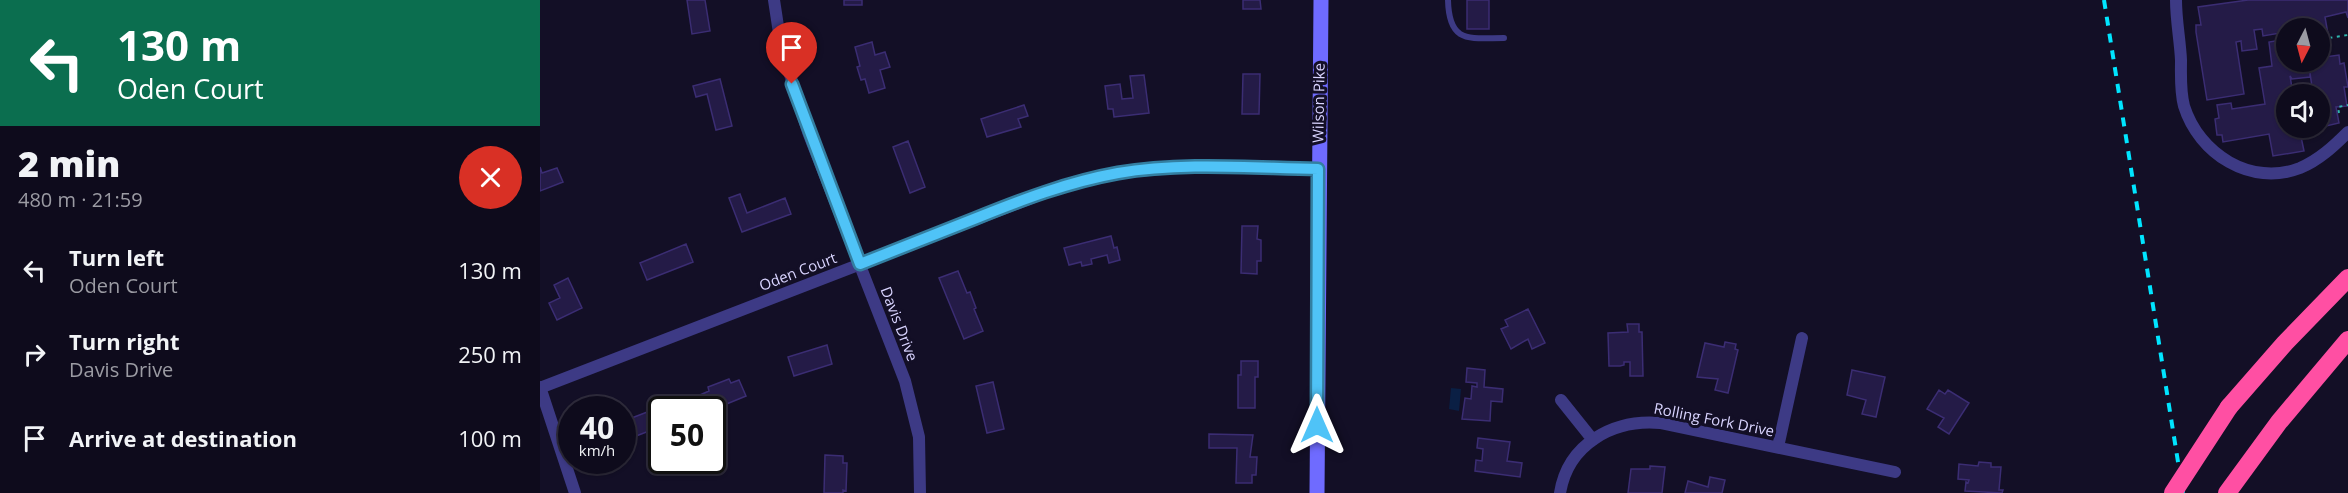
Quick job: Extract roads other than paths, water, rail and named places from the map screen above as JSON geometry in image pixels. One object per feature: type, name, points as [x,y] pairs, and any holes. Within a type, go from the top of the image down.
[{"type":"highway","points":[[2173,493],[2229,407],[2285,343],[2348,278]]},
{"type":"highway","points":[[2227,493],[2278,422],[2348,340]]},
{"type":"main road","name":"Wilson Pike","points":[[1317,493],[1321,0]]},
{"type":"street","name":"Davis Drive","points":[[774,0],[781,46],[792,84],[905,381],[919,437],[920,493]]},
{"type":"street","points":[[2176,0],[2184,106],[2196,132],[2220,157],[2248,171],[2272,173],[2289,171],[2319,158],[2348,132]]},
{"type":"street","name":"Oden Court","points":[[540,388],[1026,198],[1065,185],[1118,173],[1164,169],[1231,167],[1318,169]]},
{"type":"street","points":[[1778,447],[1802,338]]},
{"type":"street","points":[[540,388],[575,493]]},
{"type":"street","points":[[1562,400],[1593,440]]},
{"type":"street","name":"Rolling Fork Drive","points":[[1560,493],[1570,466],[1579,452],[1593,440],[1621,425],[1645,422],[1895,471]]},
{"type":"lane","points":[[1448,0],[1450,24],[1455,31],[1474,38],[1504,38]]},
{"type":"water","points":[[1451,388],[1461,389],[1459,411],[1449,409]]},
{"type":"railway","points":[[2104,0],[2183,493]]}]
